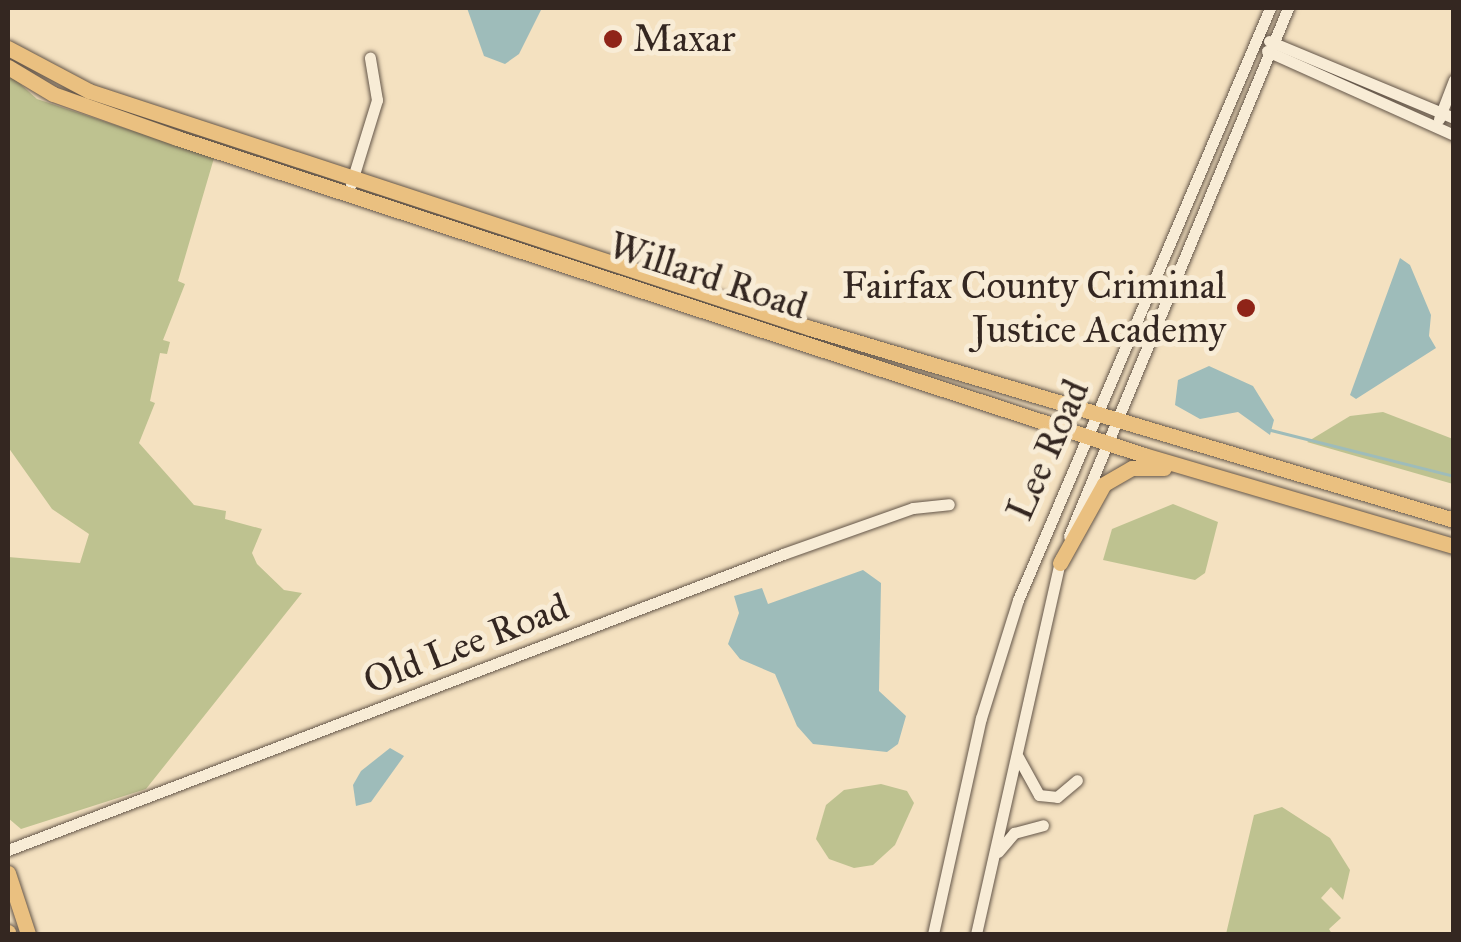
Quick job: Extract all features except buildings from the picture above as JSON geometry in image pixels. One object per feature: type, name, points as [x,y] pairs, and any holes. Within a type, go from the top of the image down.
[{"type":"main road","name":"Willard Road","points":[[8,48],[88,91],[350,184],[1085,436],[1454,546]]},
{"type":"main road","name":"Willard Road","points":[[8,67],[83,106],[350,184],[1094,417],[1454,520]]},
{"type":"main road","points":[[1060,563],[1090,502],[1118,474],[1147,466],[1216,478]]},
{"type":"main road","points":[[8,873],[28,934]]},
{"type":"street","name":"Lee Road","points":[[933,934],[992,680],[1085,436],[1270,8]]},
{"type":"street","name":"Lee Road","points":[[976,934],[1060,563],[1114,423],[1288,8]]},
{"type":"street","points":[[1256,42],[1447,116]]},
{"type":"street","points":[[1272,47],[1454,135]]},
{"type":"street","points":[[350,184],[377,100],[370,58]]},
{"type":"street","points":[[1435,128],[1447,116],[1454,80]]},
{"type":"street","name":"Old Lee Road","points":[[8,850],[784,554],[913,508],[948,504]]},
{"type":"street","points":[[1018,750],[1023,774],[1039,795],[1058,798],[1077,780]]},
{"type":"street","points":[[992,865],[1014,833],[1043,825]]},
{"type":"green space","points":[[8,73],[37,99],[214,158],[178,281],[185,284],[163,340],[170,342],[167,354],[160,353],[150,401],[155,403],[139,443],[194,505],[226,511],[225,519],[262,529],[252,553],[257,564],[284,590],[302,593],[146,789],[21,829],[8,818],[8,557],[80,563],[89,534],[52,509],[8,447]]},
{"type":"green space","points":[[1383,412],[1453,439],[1453,484],[1307,442],[1350,416]]},
{"type":"green space","points":[[1173,504],[1218,522],[1205,573],[1195,580],[1103,560],[1112,529]]},
{"type":"green space","points":[[881,784],[907,791],[914,803],[895,845],[873,865],[854,868],[829,859],[816,839],[826,805],[844,790]]},
{"type":"green space","points":[[1282,807],[1330,838],[1350,870],[1343,900],[1331,887],[1321,898],[1341,918],[1329,929],[1332,934],[1226,934],[1254,815]]},
{"type":"water","points":[[467,8],[542,8],[519,54],[505,64],[484,56]]},
{"type":"water","points":[[1400,258],[1410,265],[1431,315],[1429,336],[1436,348],[1356,399],[1350,395]]},
{"type":"water","points":[[1209,366],[1253,386],[1274,420],[1270,435],[1238,412],[1200,419],[1175,405],[1178,380]]},
{"type":"water","points":[[863,570],[881,583],[879,691],[906,716],[898,744],[887,752],[813,744],[797,726],[775,674],[740,659],[728,644],[739,613],[734,596],[762,588],[768,604]]},
{"type":"water","points":[[390,748],[404,756],[371,802],[356,806],[353,785],[361,771]]},
{"type":"waterway","points":[[1271,430],[1454,476]]},
{"type":"place","name":"Maxar","points":[[613,39]]},
{"type":"place","name":"Fairfax County Criminal Justice Academy","points":[[1246,308]]}]
